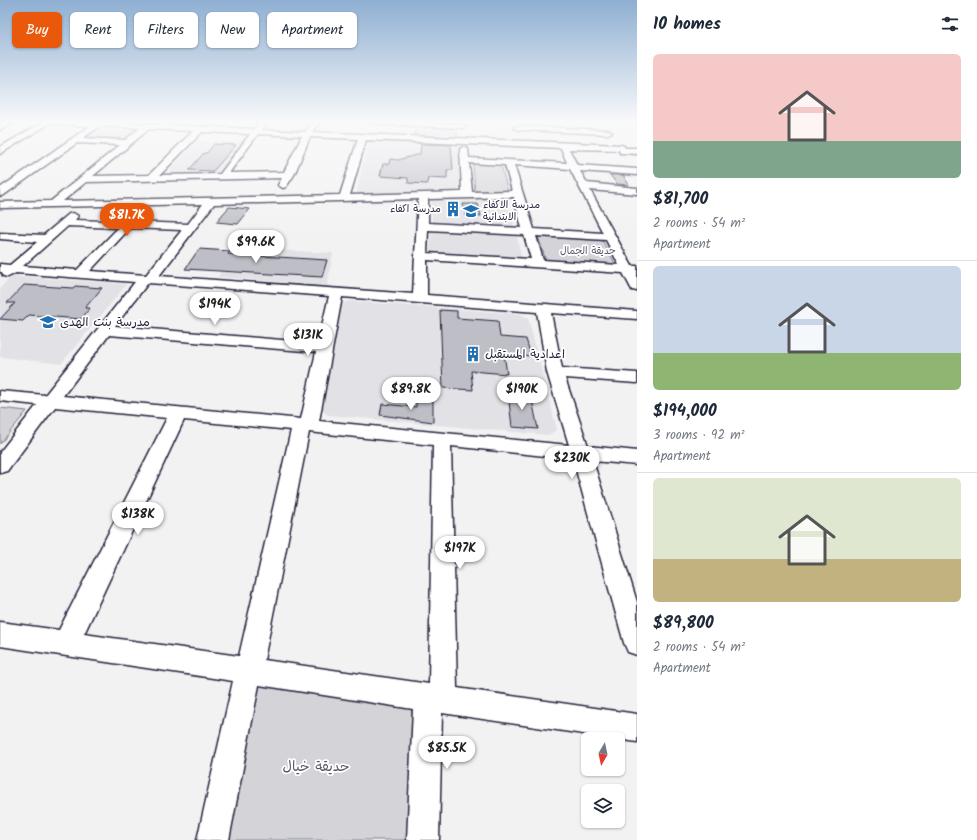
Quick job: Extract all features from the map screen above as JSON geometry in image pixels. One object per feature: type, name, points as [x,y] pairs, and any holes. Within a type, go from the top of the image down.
[{"type":"street","points":[[0,193],[45,161]]},
{"type":"street","points":[[54,204],[106,161]]},
{"type":"street","points":[[151,178],[168,161]]},
{"type":"street","points":[[222,177],[234,161]]},
{"type":"street","points":[[276,200],[295,161]]},
{"type":"street","points":[[344,198],[355,161]]},
{"type":"street","points":[[466,161],[467,195]]},
{"type":"street","points":[[483,161],[636,173]]},
{"type":"street","points":[[571,161],[611,237],[632,270],[637,287]]},
{"type":"street","points":[[629,161],[636,173]]},
{"type":"street","points":[[509,163],[538,264]]},
{"type":"street","points":[[85,179],[289,175]]},
{"type":"street","points":[[0,466],[104,330],[236,176]]},
{"type":"street","points":[[0,181],[18,180]]},
{"type":"street","points":[[583,186],[637,191]]},
{"type":"street","points":[[0,213],[5,205],[518,194]]},
{"type":"street","points":[[420,300],[423,196]]},
{"type":"street","points":[[0,280],[6,268],[46,239],[87,204]]},
{"type":"street","points":[[65,223],[191,227]]},
{"type":"street","points":[[80,274],[127,225]]},
{"type":"street","points":[[422,226],[611,237]]},
{"type":"street","points":[[0,236],[46,239]]},
{"type":"street","points":[[421,256],[632,270]]},
{"type":"street","points":[[6,268],[637,315]]},
{"type":"street","points":[[213,840],[248,671],[336,293]]},
{"type":"street","points":[[543,308],[555,372],[581,453],[637,643]]},
{"type":"street","points":[[104,330],[324,348]]},
{"type":"street","points":[[555,372],[637,378]]},
{"type":"street","points":[[0,396],[637,458]]},
{"type":"street","points":[[66,644],[178,413]]},
{"type":"street","points":[[423,840],[436,699],[442,439]]},
{"type":"street","points":[[0,634],[637,728]]},
{"type":"shaded area","points":[[178,161],[229,161],[219,174],[166,175]]},
{"type":"shaded area","points":[[364,161],[458,161],[459,192],[356,195]]},
{"type":"shaded area","name":"مدرسة الاكفاء الابتدائية","points":[[506,196],[515,229],[432,224],[431,198]]},
{"type":"shaded area","points":[[431,227],[516,232],[521,257],[430,252]]},
{"type":"shaded area","points":[[235,248],[333,253],[327,286],[218,277]]},
{"type":"shaded area","name":"مدرسة بنت الهدی","points":[[12,276],[127,284],[61,364],[0,357],[0,288]]},
{"type":"shaded area","points":[[349,301],[520,314],[528,318],[557,430],[548,435],[328,415],[321,409],[341,304]]},
{"type":"green space","points":[[473,163],[501,165],[508,192],[475,193]]},
{"type":"green space","name":"حديقة الجمال","points":[[538,236],[602,240],[616,265],[546,261]]},
{"type":"green space","points":[[0,408],[27,411],[0,444]]},
{"type":"green space","name":"حديقة خيال","points":[[259,685],[412,707],[409,840],[225,840]]},
{"type":"building","points":[[197,161],[222,161],[213,171],[189,170]]},
{"type":"building","points":[[390,161],[452,161],[453,170],[447,170],[447,179],[428,178],[427,184],[408,183],[408,178],[380,176],[383,164],[389,164]]},
{"type":"building","points":[[610,175],[623,175],[629,185],[617,184]]},
{"type":"building","points":[[463,204],[478,204],[481,216],[465,215]]},
{"type":"building","points":[[229,207],[250,209],[238,224],[216,222]]},
{"type":"building","points":[[199,249],[230,251],[228,254],[327,260],[322,277],[185,269]]},
{"type":"building","points":[[24,285],[102,288],[85,308],[90,308],[81,319],[29,315],[23,321],[0,319],[15,303],[7,303]]},
{"type":"building","name":"اعدادية المستقبل","points":[[440,310],[457,311],[457,318],[498,321],[500,337],[526,339],[531,356],[504,354],[507,374],[471,371],[473,390],[443,388]]},
{"type":"building","points":[[508,393],[531,395],[538,429],[512,427]]},
{"type":"building","points":[[416,399],[433,400],[433,422],[380,415],[382,404],[416,407]]},
{"type":"place","name":"مدرسة اكفاء","points":[[453,209]]},
{"type":"place","name":"مدرسة الاكفاء الابتدائية","points":[[471,211]]},
{"type":"place","name":"مدرسة بنت الهدی","points":[[48,322]]},
{"type":"place","name":"اعدادية المستقبل","points":[[473,354]]}]
